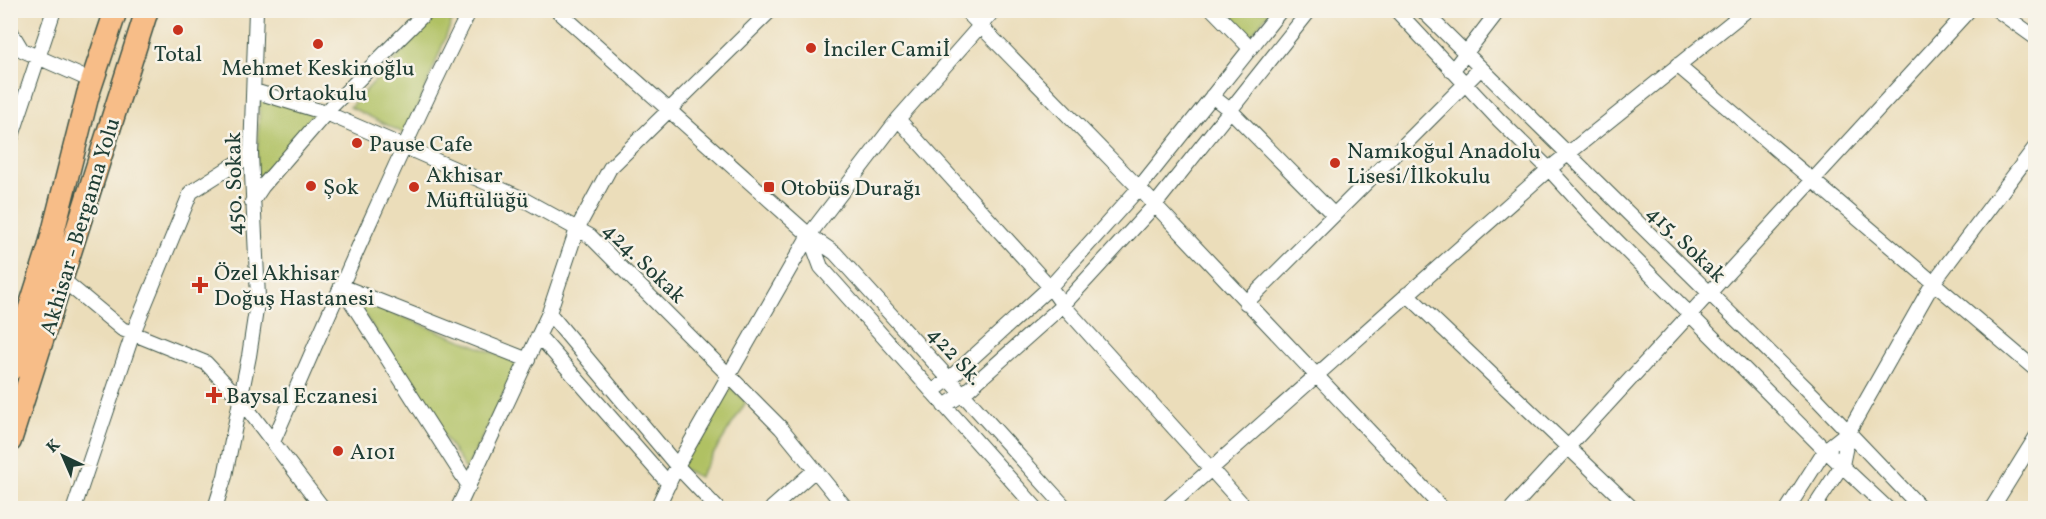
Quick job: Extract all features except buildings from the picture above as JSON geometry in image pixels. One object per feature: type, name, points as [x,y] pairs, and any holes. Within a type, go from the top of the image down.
[{"type":"main road","name":"Akhisar - Bergama Yolu","points":[[10,370],[49,248],[92,81],[116,10]]},
{"type":"main road","name":"Akhisar - Bergama Yolu","points":[[10,441],[147,10]]},
{"type":"street","points":[[10,142],[54,10]]},
{"type":"street","name":"450. Sokak","points":[[215,508],[225,476],[249,356],[258,297],[251,154],[256,10]]},
{"type":"street","points":[[252,202],[262,187],[326,113],[428,10]]},
{"type":"street","points":[[273,442],[341,286],[470,10]]},
{"type":"street","name":"422 Sk.","points":[[557,10],[809,236],[835,253],[1066,508]]},
{"type":"street","points":[[458,508],[549,313],[577,229],[610,168],[771,10]]},
{"type":"street","points":[[965,10],[1139,188],[1442,508]]},
{"type":"street","points":[[657,508],[677,466],[809,236],[898,119],[994,10]]},
{"type":"street","points":[[1213,10],[1250,48]]},
{"type":"street","points":[[932,392],[1050,287],[1139,188],[1281,10]]},
{"type":"street","points":[[944,405],[963,394],[1063,305],[1154,206],[1310,10]]},
{"type":"street","name":"415. Sokak","points":[[1396,10],[1592,215],[1825,450],[1887,508]]},
{"type":"street","name":"415. Sokak","points":[[1422,10],[1849,431],[1921,508]]},
{"type":"street","points":[[1452,70],[1499,10]]},
{"type":"street","points":[[1167,508],[1549,169],[1747,10]]},
{"type":"street","points":[[1512,508],[1710,295],[1969,10]]},
{"type":"street","points":[[1997,10],[2036,38]]},
{"type":"street","points":[[10,30],[22,50],[92,81]]},
{"type":"street","points":[[1677,65],[2036,370]]},
{"type":"street","points":[[1246,303],[1481,68]]},
{"type":"street","name":"424. Sokak","points":[[254,91],[326,113],[405,147],[519,197],[590,236],[781,428],[846,508]]},
{"type":"street","points":[[1212,96],[1231,111],[1334,215]]},
{"type":"street","points":[[898,119],[1246,508]]},
{"type":"street","points":[[1814,508],[1842,465],[1849,431],[1933,283],[2036,146]]},
{"type":"street","points":[[74,508],[133,333],[191,192],[251,154]]},
{"type":"street","name":"422 Sk.","points":[[809,236],[821,267],[1036,508]]},
{"type":"street","points":[[63,280],[122,328],[206,363],[240,399],[323,508]]},
{"type":"street","points":[[341,286],[528,360]]},
{"type":"street","points":[[341,286],[469,486]]},
{"type":"street","points":[[1407,294],[1632,508]]},
{"type":"street","points":[[549,313],[677,466],[717,508]]},
{"type":"street","points":[[538,336],[669,484]]},
{"type":"street","points":[[1788,508],[1825,450],[1849,431]]},
{"type":"street","points":[[1992,508],[2036,437]]},
{"type":"street","points":[[772,508],[815,470]]},
{"type":"green space","points":[[441,11],[456,11],[407,135],[350,107]]},
{"type":"green space","points":[[1213,11],[1270,11],[1245,43]]},
{"type":"green space","points":[[260,97],[319,115],[256,180]]},
{"type":"green space","points":[[353,297],[519,363],[466,470]]},
{"type":"green space","points":[[731,387],[746,402],[699,477],[677,466]]},
{"type":"place","name":"Total","points":[[178,30]]},
{"type":"place","name":"Mehmet Keskinoğlu Ortaokulu","points":[[318,44]]},
{"type":"place","name":"İnciler Camiİ","points":[[811,48]]},
{"type":"place","name":"Pause Cafe","points":[[357,143]]},
{"type":"place","name":"Namıkoğul Anadolu Lisesi/İlkokulu","points":[[1335,163]]},
{"type":"place","name":"Şok","points":[[311,186]]},
{"type":"place","name":"Akhisar Müftülüğü","points":[[414,187]]},
{"type":"place","name":"Otobüs Durağı","points":[[769,187]]},
{"type":"place","name":"Özel Akhisar Doğuş Hastanesi","points":[[200,285]]},
{"type":"place","name":"Baysal Eczanesi","points":[[214,395]]},
{"type":"place","name":"A101","points":[[338,451]]}]
